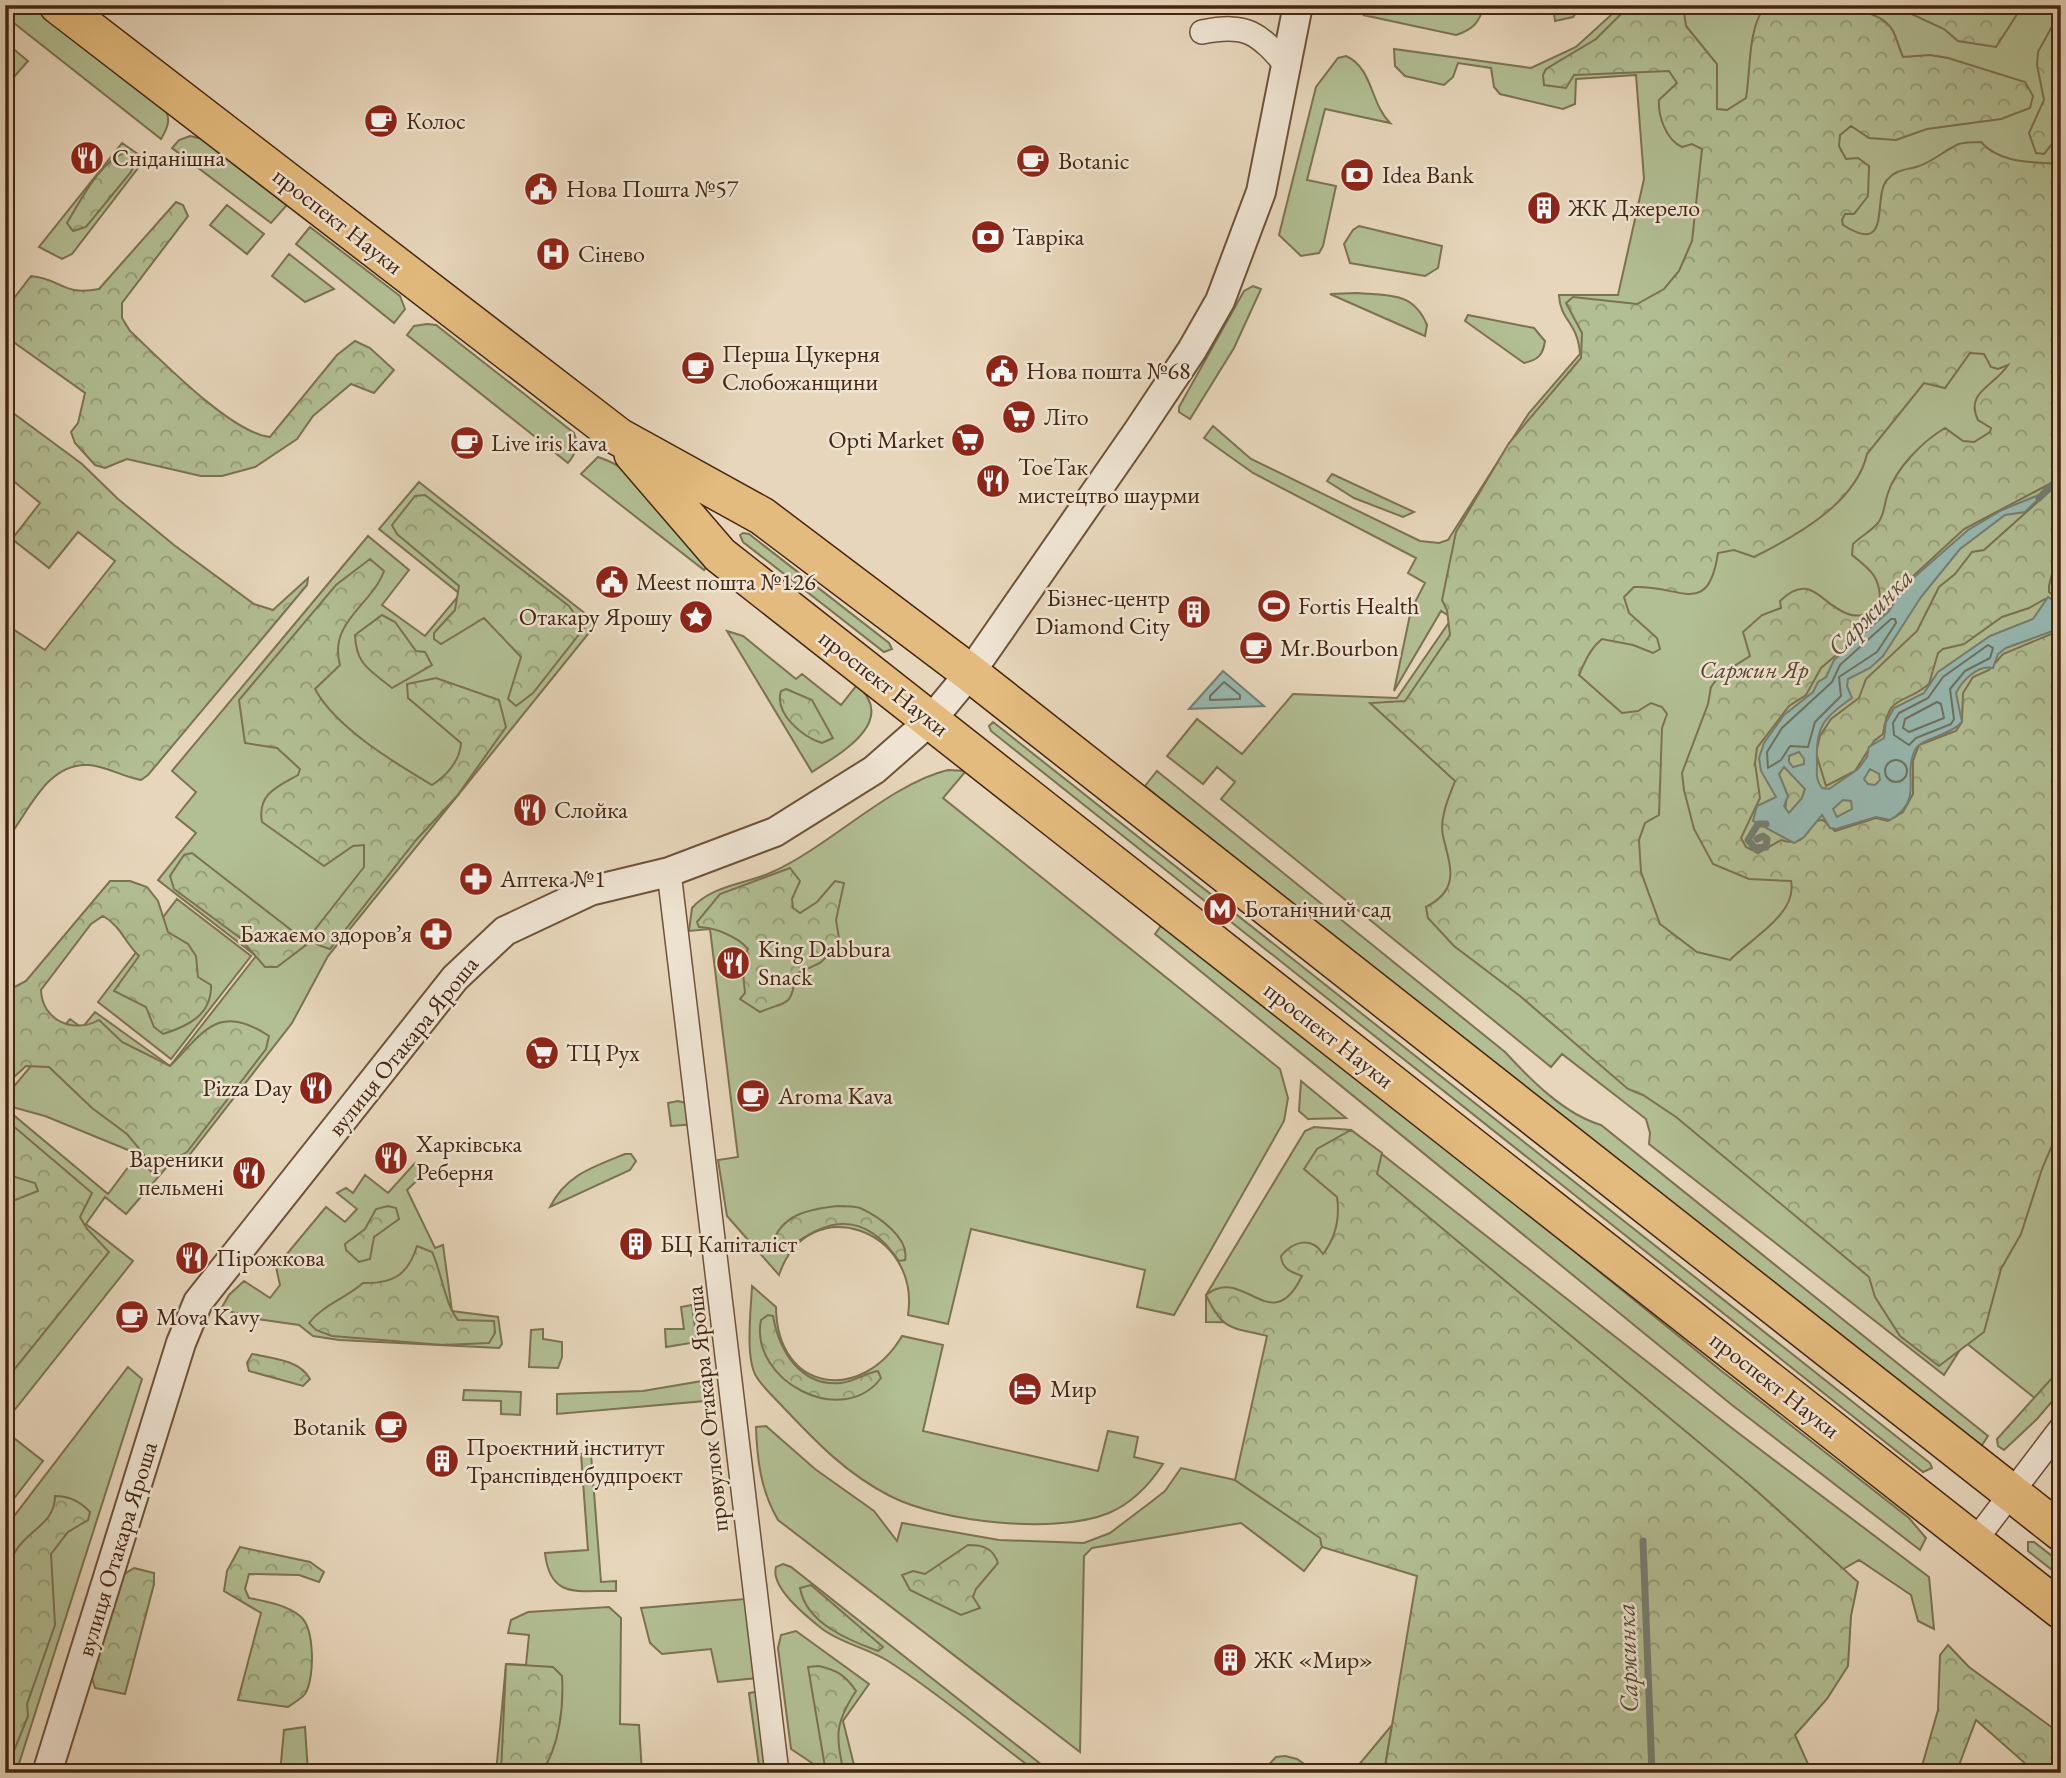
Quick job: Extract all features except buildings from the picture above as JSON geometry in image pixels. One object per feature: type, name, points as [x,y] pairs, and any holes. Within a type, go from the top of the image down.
[{"type":"main road","name":"проспект Науки","points":[[58,5],[618,437],[762,516],[970,673],[2061,1532]]},
{"type":"main road","name":"проспект Науки","points":[[618,437],[720,555],[2061,1610]]},
{"type":"street","name":"вулиця Отакара Яроша","points":[[47,1773],[181,1343],[198,1301],[456,978],[481,951],[505,932],[590,891],[669,872],[775,832],[874,770],[931,720],[970,673],[1159,400],[1220,301],[1261,192],[1288,67],[1298,5]]},
{"type":"street","points":[[1202,32],[1243,28],[1256,34],[1288,67]]},
{"type":"street","name":"провулок Отакара Яроша","points":[[669,872],[777,1773]]},
{"type":"street","points":[[1974,1542],[2061,1428]]},
{"type":"green space","points":[[5,5],[36,5],[164,108],[168,120],[161,139],[5,16]]},
{"type":"green space","points":[[1483,5],[1475,24],[1456,35],[1363,15]]},
{"type":"green space","points":[[1553,5],[1582,5],[1573,17],[1555,21]]},
{"type":"green space","name":"Саржин Яр","points":[[1622,5],[2061,5],[2061,1367],[2037,1400],[1965,1342],[1944,1375],[1649,1144],[1650,1133],[1646,1119],[1562,1054],[1551,1067],[1221,799],[1235,782],[1217,767],[1203,784],[1167,756],[1197,719],[1242,754],[1293,694],[1397,698],[1452,618],[1441,611],[1394,691],[1411,610],[1425,583],[1408,573],[1416,558],[1253,473],[1204,438],[1213,426],[1251,459],[1420,541],[1439,543],[1448,540],[1529,413],[1580,354],[1579,343],[1562,311],[1559,295],[1618,295],[1644,179],[1636,75],[1576,79],[1575,104],[1563,109],[1500,94],[1494,87],[1491,68],[1458,63],[1453,77],[1444,85],[1405,76],[1395,66],[1394,49],[1531,68],[1576,47]]},
{"type":"green space","name":"Саржин Яр","points":[[1630,5],[1683,5],[1686,26],[1717,64],[1717,109],[1727,110],[1746,98],[1753,37],[1766,5],[1836,6],[1871,14],[1884,21],[1893,31],[1903,57],[1930,55],[1948,58],[2025,82],[2033,96],[2030,108],[2001,119],[1927,129],[1896,140],[1869,138],[1851,126],[1840,135],[1839,146],[1846,159],[1858,158],[1869,166],[1868,196],[1854,214],[1845,214],[1842,220],[1843,225],[1859,233],[1869,234],[1875,229],[1883,188],[1893,174],[1927,163],[1959,144],[1981,142],[2008,158],[2061,164],[2061,478],[1964,529],[1898,590],[1896,600],[1874,623],[1821,668],[1806,695],[1789,706],[1757,748],[1755,763],[1760,798],[1741,838],[1746,847],[1758,853],[1781,840],[1793,842],[1802,839],[1815,821],[1823,820],[1835,831],[1876,818],[1888,821],[1903,812],[1913,794],[1913,761],[1919,745],[1956,731],[1962,722],[1963,693],[1973,677],[1989,670],[2003,654],[2061,630],[2061,1124],[2042,1169],[2021,1234],[2001,1269],[1984,1332],[1939,1366],[1900,1336],[1875,1297],[1869,1277],[1676,1117],[1643,1095],[1628,1089],[1520,996],[1454,946],[1428,918],[1426,907],[1437,900],[1449,885],[1450,867],[1442,822],[1455,781],[1370,703],[1405,701],[1450,635],[1447,610],[1442,600],[1456,532],[1509,443],[1581,358],[1582,333],[1566,303],[1573,297],[1637,304],[1664,289],[1679,271],[1692,241],[1702,149],[1692,144],[1682,147],[1676,144],[1664,127],[1659,100],[1677,83],[1669,71],[1574,75],[1566,88],[1544,85],[1543,75],[1546,69],[1596,39]],"holes":[[[1970,353],[1984,354],[1991,367],[1998,369],[2008,365],[1975,402],[1978,420],[1991,428],[1990,432],[1974,442],[1963,441],[1945,428],[1928,440],[1897,474],[1878,523],[1853,544],[1852,555],[1877,581],[1880,604],[1871,614],[1859,616],[1838,609],[1808,589],[1791,593],[1780,601],[1781,608],[1762,615],[1743,632],[1750,656],[1720,675],[1711,687],[1708,704],[1682,773],[1694,829],[1713,864],[1749,879],[1791,881],[1791,893],[1787,904],[1771,925],[1730,960],[1697,952],[1660,924],[1641,872],[1639,840],[1645,823],[1659,815],[1662,728],[1667,714],[1662,707],[1651,703],[1638,711],[1622,713],[1579,675],[1583,665],[1602,639],[1633,645],[1653,653],[1660,649],[1657,638],[1629,613],[1624,597],[1634,587],[1690,594],[1699,592],[1707,586],[1718,553],[1734,550],[1754,557],[1805,528],[1837,503],[1851,488],[1861,472],[1867,454],[1924,383],[1945,388]]]},
{"type":"green space","points":[[1892,5],[2023,5],[1996,47],[1958,41],[1944,29]]},
{"type":"green space","points":[[2061,10],[2061,133],[2044,154],[2036,153],[2029,133],[2044,100],[2037,65],[2038,52]]},
{"type":"green space","points":[[5,42],[28,61],[14,77],[5,70]]},
{"type":"green space","points":[[1346,56],[1355,62],[1367,77],[1378,106],[1390,123],[1325,109],[1307,180],[1336,186],[1323,246],[1319,253],[1301,256],[1279,235],[1316,87],[1338,58]]},
{"type":"green space","points":[[190,136],[203,139],[287,205],[271,223],[172,148],[179,140]]},
{"type":"green space","points":[[122,143],[145,159],[72,254],[62,259],[39,247]]},
{"type":"green space","points":[[126,152],[135,163],[131,172],[86,227],[73,231],[67,223],[92,182],[108,164]]},
{"type":"green space","points":[[176,202],[183,205],[188,216],[122,303],[122,318],[130,331],[216,409],[236,423],[270,437],[337,355],[355,341],[370,348],[394,370],[374,393],[351,384],[313,416],[297,439],[255,467],[222,476],[201,476],[127,459],[105,468],[95,465],[75,443],[71,432],[78,423],[85,393],[5,336],[5,310],[31,276],[50,280],[69,289],[99,289]]},
{"type":"green space","points":[[227,205],[264,234],[247,254],[210,225]]},
{"type":"green space","points":[[1359,226],[1442,246],[1438,268],[1425,276],[1350,263],[1344,244]]},
{"type":"green space","points":[[310,227],[400,296],[405,309],[394,323],[296,244]]},
{"type":"green space","points":[[289,254],[334,289],[305,302],[272,276]]},
{"type":"green space","points":[[1253,286],[1261,289],[1234,348],[1190,419],[1179,412],[1179,407],[1244,291]]},
{"type":"green space","points":[[1357,293],[1399,297],[1415,306],[1427,325],[1425,336],[1330,294]]},
{"type":"green space","points":[[1468,315],[1534,328],[1545,341],[1543,350],[1536,358],[1524,363],[1465,321]]},
{"type":"green space","points":[[436,325],[574,433],[576,449],[568,463],[407,335],[414,326]]},
{"type":"green space","points":[[5,407],[82,464],[118,499],[174,545],[254,604],[273,610],[308,578],[307,585],[148,775],[141,780],[89,765],[74,766],[61,772],[40,792],[5,842],[5,600],[10,603],[6,616],[13,629],[45,650],[115,561],[78,532],[49,568],[12,539],[40,503],[11,479],[5,485]]},
{"type":"green space","points":[[598,457],[632,474],[661,500],[712,560],[704,570],[581,474]]},
{"type":"green space","points":[[1332,474],[1414,512],[1403,517],[1354,498],[1327,481]]},
{"type":"green space","points":[[2061,481],[2061,536],[2049,592],[2061,601],[2059,603],[2045,599],[2029,608],[2002,617],[1964,644],[1943,649],[1938,653],[1929,684],[1893,706],[1883,734],[1874,741],[1855,771],[1826,786],[1816,753],[1820,736],[1831,719],[1859,698],[1866,679],[1917,631],[1939,587],[1955,574],[1972,552],[1984,550]]},
{"type":"green space","points":[[419,482],[597,623],[328,956],[292,1023],[180,1167],[172,1161],[126,1214],[105,1197],[86,1224],[133,1261],[5,1422],[5,1108],[108,1194],[138,1154],[45,1116],[5,1105],[5,1097],[70,1019],[82,1028],[95,1012],[170,1066],[256,956],[158,880],[196,833],[176,817],[196,792],[172,771],[368,536],[409,570],[382,605],[425,636],[460,594],[379,529]]},
{"type":"green space","points":[[425,495],[569,606],[584,628],[533,693],[516,706],[508,699],[521,657],[484,618],[441,644],[434,639],[434,633],[455,610],[459,586],[397,534],[392,525],[415,496]]},
{"type":"green space","points":[[749,534],[889,643],[892,649],[884,652],[743,542],[740,535]]},
{"type":"green space","points":[[370,559],[384,571],[378,583],[345,625],[338,650],[340,665],[315,689],[325,703],[351,731],[432,785],[451,767],[458,756],[461,743],[408,698],[407,684],[436,678],[499,700],[506,727],[457,796],[417,839],[330,949],[318,945],[310,936],[364,867],[364,845],[353,846],[324,866],[262,822],[261,812],[270,792],[298,775],[300,769],[277,748],[245,743],[239,700],[336,585]]},
{"type":"green space","points":[[382,615],[395,622],[416,651],[425,652],[432,665],[392,688],[366,666],[356,645],[355,635]]},
{"type":"green space","points":[[727,631],[743,636],[796,679],[802,674],[841,705],[857,685],[868,699],[871,712],[868,724],[860,736],[812,772]]},
{"type":"green space","points":[[786,689],[812,700],[833,738],[822,743],[807,736],[792,723],[780,700],[781,691]]},
{"type":"green space","points":[[993,722],[1930,1463],[1932,1468],[1923,1472],[991,731],[989,726]]},
{"type":"green space","points":[[1786,767],[1805,789],[1802,798],[1790,813],[1785,811],[1787,794],[1779,775],[1782,768]]},
{"type":"green space","points":[[948,770],[966,771],[943,798],[1280,1069],[1288,1098],[1284,1121],[1174,1315],[1137,1307],[1145,1270],[971,1229],[948,1324],[908,1315],[907,1285],[897,1260],[881,1242],[859,1231],[836,1227],[813,1233],[793,1248],[779,1275],[727,1216],[718,1160],[738,1157],[710,929],[689,931],[692,908],[718,890],[760,877],[792,862],[903,788]]},
{"type":"green space","points":[[1157,771],[1505,1052],[1549,1095],[1574,1113],[1601,1125],[1988,1436],[1980,1448],[1594,1145],[1145,786]]},
{"type":"green space","points":[[192,853],[295,933],[306,945],[277,967],[265,967],[239,937],[174,889],[170,876],[184,855]]},
{"type":"green space","points":[[790,868],[800,881],[792,899],[793,908],[800,913],[817,902],[835,881],[844,883],[836,920],[840,944],[820,963],[796,974],[792,993],[787,1001],[760,1012],[740,999],[745,993],[742,963],[748,949],[725,933],[699,927],[697,922],[720,894]]},
{"type":"green space","points":[[110,881],[130,881],[147,887],[158,901],[168,932],[188,944],[196,956],[198,977],[211,985],[208,1004],[197,1017],[182,1027],[163,1034],[154,1027],[146,1007],[114,991],[139,956],[114,925],[103,916],[91,924],[41,990],[47,1010],[53,1017],[70,1025],[80,1026],[99,1020],[122,1042],[170,1066],[203,1033],[224,1022],[251,1026],[269,1036],[266,1049],[187,1152],[151,1172],[146,1165],[146,1157],[127,1134],[92,1108],[49,1067],[26,1066],[14,1077],[5,1091],[5,992],[26,981]]},
{"type":"green space","points":[[177,899],[251,956],[171,1059],[98,1002]]},
{"type":"green space","points":[[1166,919],[1719,1369],[1909,1518],[1926,1538],[1920,1550],[1732,1405],[1155,934]]},
{"type":"green space","points":[[1301,1081],[1346,1118],[1308,1119],[1299,1111]]},
{"type":"green space","points":[[668,1103],[686,1103],[696,1124],[671,1126]]},
{"type":"green space","points":[[5,1119],[92,1193],[80,1217],[87,1229],[109,1252],[5,1381],[5,1296],[8,1293],[5,1204],[38,1191],[35,1183],[5,1174]]},
{"type":"green space","points":[[1314,1127],[1351,1130],[1737,1432],[1929,1577],[1934,1629],[1918,1621],[1911,1595],[1859,1560],[1840,1571],[1291,1323],[1206,1322],[1206,1295],[1305,1131]]},
{"type":"green space","points":[[1351,1130],[1382,1153],[1377,1174],[1750,1485],[1858,1582],[1851,1616],[1848,1666],[1827,1699],[1795,1735],[1812,1773],[1384,1773],[1417,1576],[1322,1547],[1320,1538],[1235,1480],[1267,1336],[1237,1329],[1224,1322],[1206,1295],[1220,1288],[1233,1288],[1268,1302],[1279,1302],[1291,1294],[1302,1276],[1285,1267],[1281,1256],[1291,1247],[1302,1243],[1319,1248],[1323,1254],[1334,1234],[1338,1212],[1337,1197],[1304,1169],[1317,1149]]},
{"type":"green space","points":[[631,1154],[636,1161],[630,1170],[550,1207],[572,1180],[591,1168]]},
{"type":"green space","points":[[415,1163],[424,1174],[407,1190],[435,1248],[443,1245],[452,1311],[498,1317],[502,1344],[499,1348],[339,1340],[313,1336],[299,1325],[257,1319],[221,1309],[229,1295],[244,1281],[270,1298],[280,1285],[276,1267],[326,1207],[345,1222],[357,1209],[337,1193],[346,1188],[353,1193],[365,1175],[388,1193]]},
{"type":"green space","points":[[388,1206],[396,1208],[399,1219],[374,1237],[370,1259],[359,1262],[346,1250],[345,1244],[365,1229],[376,1209]]},
{"type":"green space","points":[[838,1206],[860,1208],[883,1222],[903,1244],[905,1260],[899,1261],[886,1244],[872,1233],[859,1226],[844,1224],[815,1231],[784,1252],[778,1252],[772,1245],[782,1226],[789,1220],[807,1211]]},
{"type":"green space","points":[[417,1246],[432,1252],[450,1306],[458,1320],[494,1321],[495,1333],[489,1343],[443,1345],[332,1336],[316,1330],[309,1323],[321,1311],[363,1283],[383,1282],[398,1276],[409,1264]]},
{"type":"green space","points":[[752,1286],[776,1307],[780,1336],[790,1357],[806,1372],[824,1379],[845,1379],[866,1372],[885,1358],[902,1336],[943,1345],[923,1431],[1098,1471],[1108,1431],[1138,1437],[1134,1457],[1163,1464],[1140,1492],[1125,1504],[1109,1513],[1086,1520],[1029,1524],[967,1519],[938,1513],[890,1496],[833,1457],[756,1376],[750,1345]]},
{"type":"green space","points":[[692,1305],[697,1342],[666,1347],[665,1329],[684,1329],[681,1307]]},
{"type":"green space","points":[[768,1315],[773,1316],[786,1353],[803,1373],[827,1383],[850,1381],[878,1371],[881,1378],[864,1393],[844,1399],[823,1398],[802,1391],[783,1378],[769,1362],[761,1342],[761,1320]]},
{"type":"green space","points":[[543,1329],[543,1339],[562,1342],[562,1357],[558,1368],[529,1367],[531,1330]]},
{"type":"green space","points":[[252,1354],[293,1364],[310,1379],[303,1386],[249,1371],[247,1363]]},
{"type":"green space","points":[[128,1367],[142,1379],[16,1773],[5,1773],[5,1528]]},
{"type":"green space","points":[[2061,1368],[2061,1391],[2037,1419],[2004,1450],[1998,1446],[1997,1439]]},
{"type":"green space","points":[[702,1381],[705,1401],[557,1414],[557,1394],[643,1391]]},
{"type":"green space","points":[[464,1390],[521,1392],[520,1415],[501,1414],[501,1401],[463,1400]]},
{"type":"green space","points":[[766,1426],[815,1469],[874,1511],[897,1541],[902,1523],[999,1540],[1084,1543],[1110,1533],[1151,1502],[1165,1491],[1181,1468],[1235,1480],[1321,1538],[1322,1547],[1304,1571],[1241,1523],[1092,1548],[1084,1556],[1080,1752],[778,1520],[764,1487],[759,1463],[756,1427]]},
{"type":"green space","points":[[5,1431],[43,1461],[5,1510]]},
{"type":"green space","points":[[581,1454],[591,1454],[601,1582],[616,1581],[616,1591],[568,1589],[553,1579],[548,1568],[545,1553],[588,1550]]},
{"type":"green space","points":[[55,1496],[74,1500],[90,1512],[88,1520],[68,1532],[51,1554],[55,1625],[27,1704],[28,1716],[5,1773],[5,1575],[22,1542],[51,1513]]},
{"type":"green space","points":[[2028,1542],[2034,1542],[2061,1563],[2061,1577],[2028,1551]]},
{"type":"green space","points":[[968,1545],[987,1548],[998,1563],[976,1589],[973,1597],[980,1608],[961,1615],[910,1590],[902,1575],[913,1571],[925,1574]]},
{"type":"green space","points":[[240,1547],[310,1562],[324,1572],[319,1582],[299,1575],[249,1574],[245,1589],[249,1598],[276,1604],[295,1612],[305,1622],[309,1631],[311,1677],[305,1694],[288,1707],[238,1700],[261,1613],[224,1591],[227,1571]]},
{"type":"green space","points":[[783,1564],[791,1567],[1052,1773],[1038,1773],[888,1661],[821,1628],[791,1600],[778,1583],[776,1567]]},
{"type":"green space","points":[[134,1568],[154,1573],[154,1584],[125,1694],[95,1688],[92,1678],[123,1575]]},
{"type":"green space","points":[[811,1585],[883,1647],[878,1651],[854,1641],[819,1620],[810,1611],[800,1588]]},
{"type":"green space","points":[[745,1599],[757,1678],[718,1682],[711,1649],[662,1654],[650,1643],[641,1608]]},
{"type":"green space","points":[[609,1607],[621,1618],[620,1724],[639,1725],[642,1773],[496,1773],[506,1664],[526,1665],[529,1635],[508,1633],[511,1620],[528,1612]]},
{"type":"green space","points":[[796,1631],[869,1684],[843,1721],[856,1773],[814,1773],[812,1763],[791,1749],[778,1648],[781,1635]]},
{"type":"green space","points":[[1948,1645],[1969,1667],[2061,1734],[2061,1773],[2036,1773],[1976,1720],[1956,1773],[1920,1773],[1938,1710],[1940,1655]]},
{"type":"green space","points":[[506,1664],[553,1667],[562,1676],[559,1727],[552,1752],[541,1773],[501,1772]]},
{"type":"green space","points":[[819,1666],[840,1674],[856,1691],[844,1712],[839,1730],[839,1749],[844,1773],[826,1773],[808,1667]]},
{"type":"green space","points":[[761,1691],[771,1773],[760,1773],[749,1693]]},
{"type":"green space","points":[[1392,1725],[1384,1773],[1352,1773]]},
{"type":"green space","points":[[305,1727],[308,1773],[280,1773],[284,1730]]},
{"type":"green space","points":[[1276,1757],[1297,1759],[1310,1768],[1309,1773],[1261,1773]]},
{"type":"water","points":[[2046,492],[2025,512],[2005,515],[1960,549],[1921,597],[1883,656],[1870,668],[1848,679],[1847,686],[1852,698],[1828,717],[1820,731],[1817,779],[1820,785],[1829,789],[1858,769],[1867,757],[1869,747],[1884,738],[1886,722],[1894,708],[1924,693],[1938,672],[1990,636],[2033,619],[2048,597],[2061,605],[2061,628],[2006,648],[1998,654],[1993,668],[1976,671],[1962,683],[1956,693],[1962,722],[1915,750],[1910,796],[1901,812],[1890,820],[1876,817],[1836,829],[1830,828],[1822,815],[1804,837],[1794,843],[1753,821],[1757,806],[1776,797],[1761,771],[1759,758],[1764,743],[1784,715],[1813,692],[1818,682],[1826,677],[1834,660],[1889,611],[1903,587],[1968,530],[2002,510]],"holes":[[[1799,752],[1804,764],[1793,767],[1789,756]],[[1784,767],[1805,789],[1802,798],[1789,813],[1784,806],[1788,796],[1779,774]],[[1870,769],[1879,774],[1880,780],[1875,785],[1868,784],[1864,779]],[[1843,800],[1851,801],[1852,809],[1837,817],[1833,809]]]},
{"type":"water","points":[[1223,671],[1264,706],[1189,709]]},
{"type":"waterway","name":"Саржинка","points":[[2039,498],[2061,476]]},
{"type":"waterway","name":"Саржинка","points":[[1757,839],[1763,836],[1767,839],[1766,847],[1755,848],[1748,840],[1758,824],[1766,824]]},
{"type":"waterway","name":"Саржинка","points":[[1643,1541],[1652,1773]]},
{"type":"place","name":"Колос","points":[[381,121]]},
{"type":"place","name":"Сніданішна","points":[[87,158]]},
{"type":"place","name":"Botanic","points":[[1033,161]]},
{"type":"place","name":"Idea Bank","points":[[1357,175]]},
{"type":"place","name":"Нова Пошта №57","points":[[541,189]]},
{"type":"place","name":"ЖК Джерело","points":[[1544,208]]},
{"type":"place","name":"Тавріка","points":[[988,237]]},
{"type":"place","name":"Сінево","points":[[553,254]]},
{"type":"place","name":"Перша Цукерня Слобожанщини","points":[[698,368]]},
{"type":"place","name":"Нова пошта №68","points":[[1002,371]]},
{"type":"place","name":"Літо","points":[[1019,417]]},
{"type":"place","name":"Opti Market","points":[[968,440]]},
{"type":"place","name":"Live iris kava","points":[[467,443]]},
{"type":"place","name":"ТоєТак мистецтво шаурми","points":[[993,481]]},
{"type":"place","name":"Meest пошта №126","points":[[612,582]]},
{"type":"place","name":"Fortis Health","points":[[1274,606]]},
{"type":"place","name":"Бізнес-центр Diamond City","points":[[1194,612]]},
{"type":"place","name":"Отакару Ярошу","points":[[696,617]]},
{"type":"place","name":"Mr.Bourbon","points":[[1256,648]]},
{"type":"place","name":"Слойка","points":[[530,810]]},
{"type":"place","name":"Аптека №1","points":[[476,879]]},
{"type":"place","name":"Ботанічний сад","points":[[1220,909]]},
{"type":"place","name":"Бажаємо здоровʼя","points":[[436,934]]},
{"type":"place","name":"King Dabbura Snack","points":[[733,963]]},
{"type":"place","name":"ТЦ Рух","points":[[542,1053]]},
{"type":"place","name":"Pizza Day","points":[[316,1088]]},
{"type":"place","name":"Aroma Kava","points":[[753,1096]]},
{"type":"place","name":"Харківська Реберня","points":[[391,1158]]},
{"type":"place","name":"Вареники пельмені","points":[[249,1173]]},
{"type":"place","name":"БЦ Капіталіст","points":[[636,1244]]},
{"type":"place","name":"Пірожкова","points":[[192,1258]]},
{"type":"place","name":"Mova Kavy","points":[[132,1317]]},
{"type":"place","name":"Мир","points":[[1025,1389]]},
{"type":"place","name":"Botanik","points":[[391,1427]]},
{"type":"place","name":"Проєктний інститут Транспівденбудпроєкт","points":[[442,1461]]},
{"type":"place","name":"ЖК «Мир»","points":[[1230,1660]]}]
